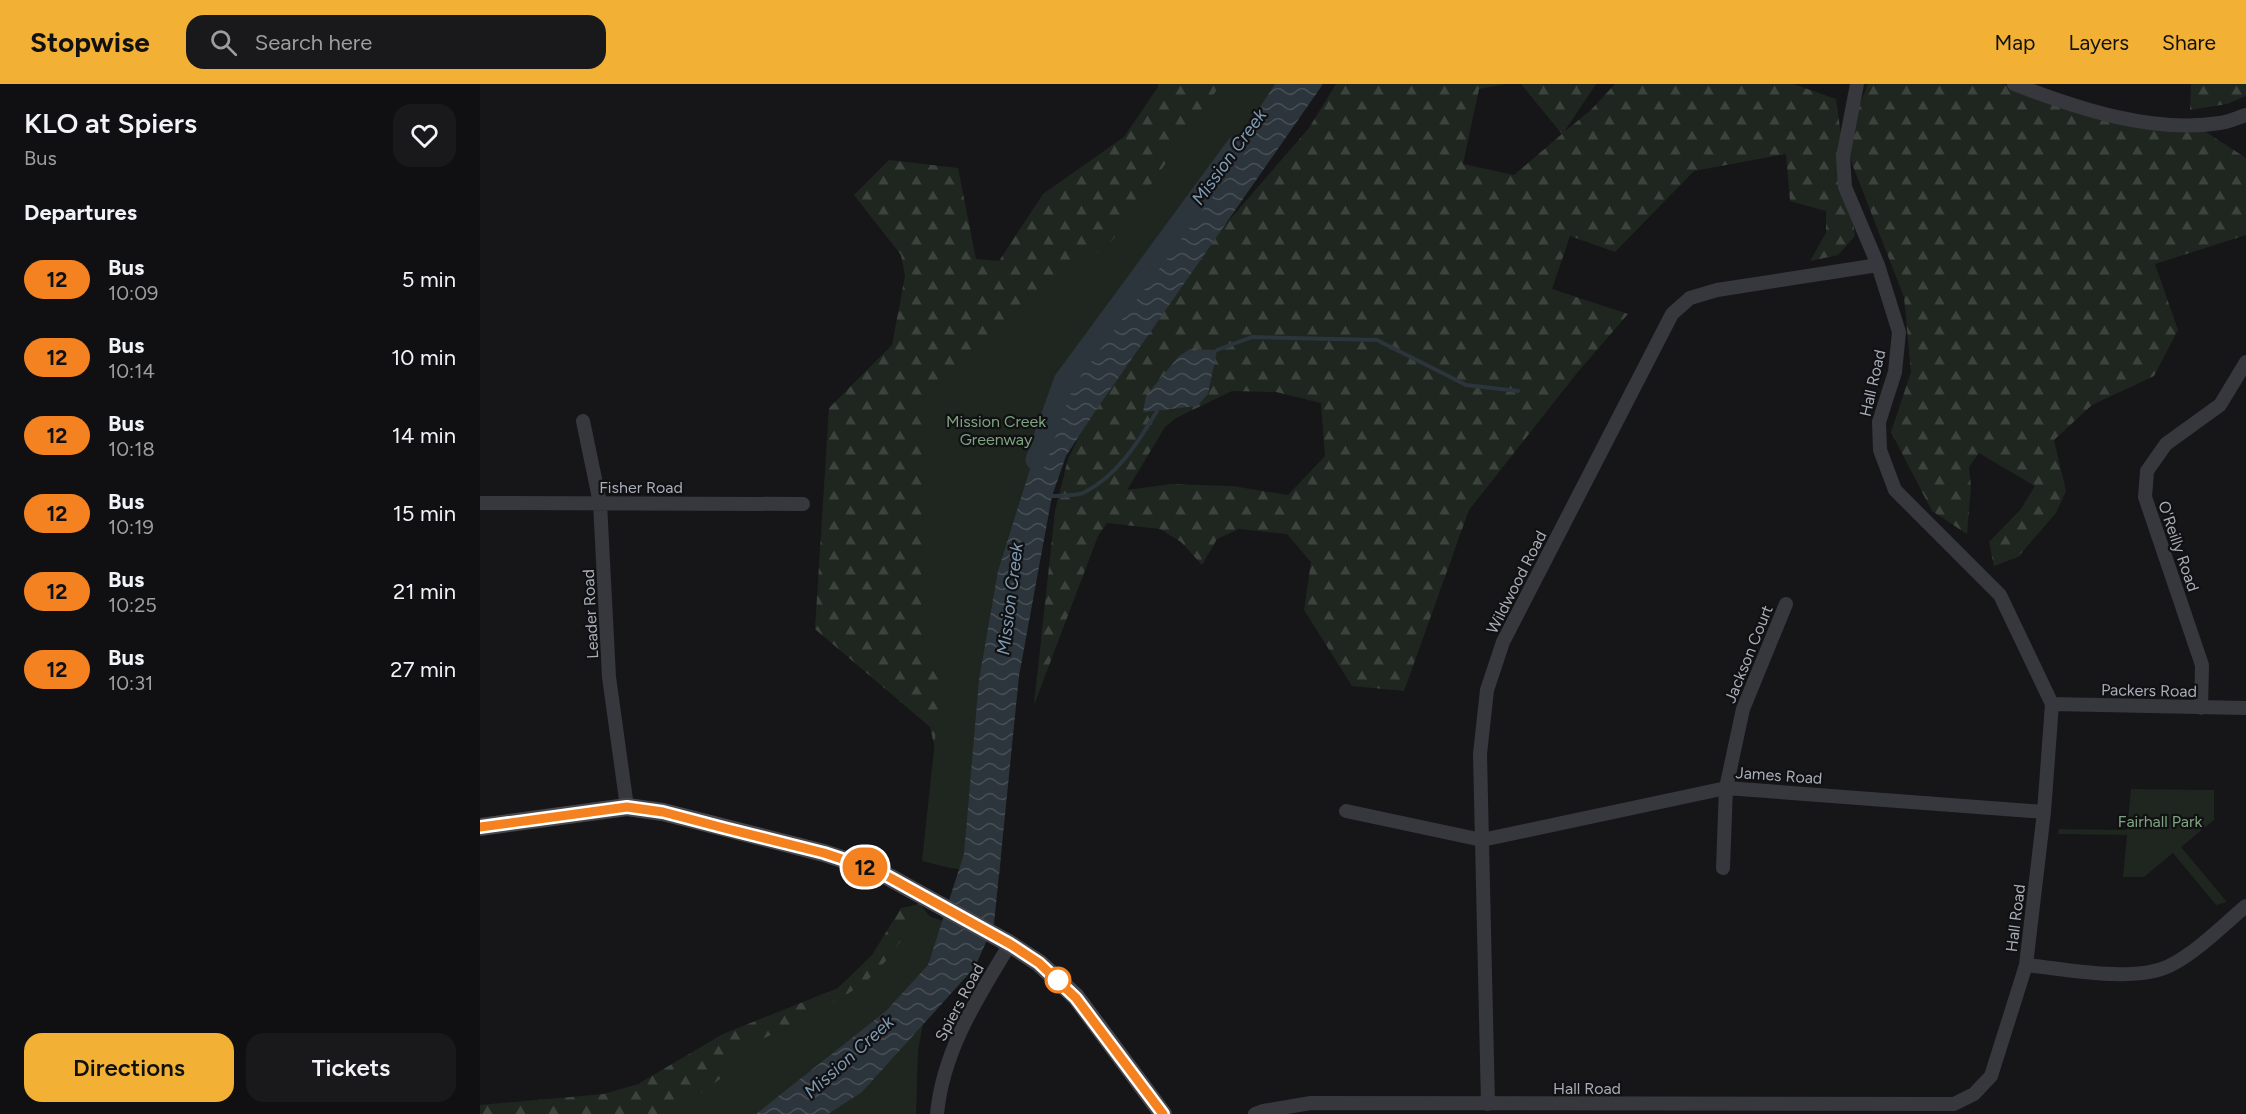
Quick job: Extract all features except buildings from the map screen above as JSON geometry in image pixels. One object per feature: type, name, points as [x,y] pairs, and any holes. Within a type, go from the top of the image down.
[{"type":"main road","points":[[480,827],[627,807],[663,812],[824,853],[878,871],[1010,944],[1039,963],[1076,998],[1163,1114]]},
{"type":"street","name":"Hall Road","points":[[1256,1114],[1311,1103],[1386,1109],[1488,1104],[1954,1104],[1974,1094],[1991,1076],[2026,965],[2044,812],[2052,704],[2000,595],[1895,490],[1880,450],[1878,422],[1895,372],[1899,332],[1878,265],[1845,187],[1843,157],[1857,84]]},
{"type":"street","points":[[2014,84],[2054,100],[2121,118],[2174,126],[2220,123],[2246,116]]},
{"type":"street","name":"Wildwood Road","points":[[1488,1104],[1480,754],[1487,690],[1503,642],[1671,314],[1690,298],[1717,290],[1878,265]]},
{"type":"street","name":"O'Reilly Road","points":[[2201,708],[2202,665],[2145,497],[2147,471],[2166,444],[2220,405],[2246,362]]},
{"type":"street","name":"Leader Road","points":[[583,421],[600,503],[609,677],[627,807]]},
{"type":"street","name":"Fisher Road","points":[[480,503],[802,504]]},
{"type":"street","name":"Jackson Court","points":[[1723,868],[1726,788],[1743,709],[1786,604]]},
{"type":"street","name":"Packers Road","points":[[2052,704],[2246,708]]},
{"type":"street","name":"James Road","points":[[1482,840],[1726,788],[2044,812]]},
{"type":"street","points":[[1346,811],[1482,840]]},
{"type":"street","points":[[2026,965],[2133,975],[2167,967],[2189,953],[2246,906]]},
{"type":"street","name":"Spiers Road","points":[[937,1114],[939,1090],[954,1045],[973,1006],[1010,944]]},
{"type":"green space","points":[[1158,84],[1273,84],[1106,321],[937,758],[930,727],[815,629],[829,408],[892,345],[905,276],[901,255],[854,195],[889,160],[958,168],[976,259],[999,261],[1043,194],[1124,137]]},
{"type":"green space","name":"Mission Creek Greenway","points":[[1221,84],[1311,84],[1116,356],[1042,503],[1006,762],[1000,874],[950,868],[922,861],[942,674],[923,668],[922,399],[1012,314],[1111,242]]},
{"type":"green space","points":[[1336,84],[1505,84],[1479,89],[1463,164],[1514,175],[1562,134],[1521,84],[1596,84],[1564,132],[1591,110],[1615,84],[1793,84],[1836,99],[1855,236],[1838,255],[1810,261],[1826,233],[1826,211],[1790,201],[1786,154],[1694,171],[1615,252],[1570,236],[1552,289],[1628,314],[1577,373],[1469,510],[1404,691],[1352,686],[1304,610],[1311,562],[1287,534],[1239,529],[1217,539],[1202,565],[1181,542],[1160,529],[1107,523],[1098,536],[1034,705],[1055,511],[1068,459],[1093,409],[1179,278],[1309,128]],"holes":[[[1232,391],[1276,392],[1321,403],[1325,456],[1288,495],[1232,486],[1171,484],[1127,490],[1165,427],[1176,418]]]},
{"type":"green space","points":[[1868,84],[2003,84],[2102,120],[2195,125],[2246,158],[2246,235],[2155,264],[2178,330],[2154,376],[2092,405],[2054,440],[2066,491],[2056,513],[2018,557],[1994,566],[1989,542],[2021,509],[2035,486],[1979,453],[1969,467],[1971,487],[1967,534],[1932,511],[1891,432],[1911,372],[1904,297],[1844,143]]},
{"type":"green space","points":[[2191,84],[2246,84],[2246,96],[2227,104],[2190,110]]},
{"type":"green space","name":"Fairhall Park","points":[[2131,789],[2214,790],[2214,820],[2181,847],[2227,902],[2216,905],[2173,853],[2144,877],[2123,877],[2127,835],[2058,834],[2059,829],[2127,830]]},
{"type":"green space","points":[[920,904],[930,917],[931,949],[715,1114],[480,1114],[480,1105],[604,1094],[638,1084],[723,1034],[838,988],[872,955],[901,908]]},
{"type":"green space","points":[[912,910],[968,930],[923,1024],[918,1051],[916,1114],[670,1114],[723,1077],[725,1057],[810,1016],[864,984],[907,933]]},
{"type":"water","name":"Mission Creek","points":[[1275,84],[1323,84],[1094,413],[1066,456],[1052,496],[1019,676],[994,924],[975,967],[862,1092],[828,1114],[756,1114],[886,1011],[928,965],[964,854],[979,680],[998,571],[1036,450],[1099,338],[1179,233]]},
{"type":"water","points":[[1190,349],[1217,350],[1208,394],[1197,406],[1143,412],[1146,396],[1179,356]]},
{"type":"waterway","name":"Mission Creek","points":[[1036,460],[1064,381],[1236,147]]},
{"type":"waterway","points":[[1217,350],[1252,337],[1377,340],[1466,385],[1518,391]]},
{"type":"waterway","points":[[1052,496],[1081,494],[1107,477],[1135,446],[1157,411]]},
{"type":"bus line","name":"12","points":[[480,827],[627,807],[663,812],[824,853],[878,871],[1010,944],[1039,963],[1076,998],[1163,1114]]}]
